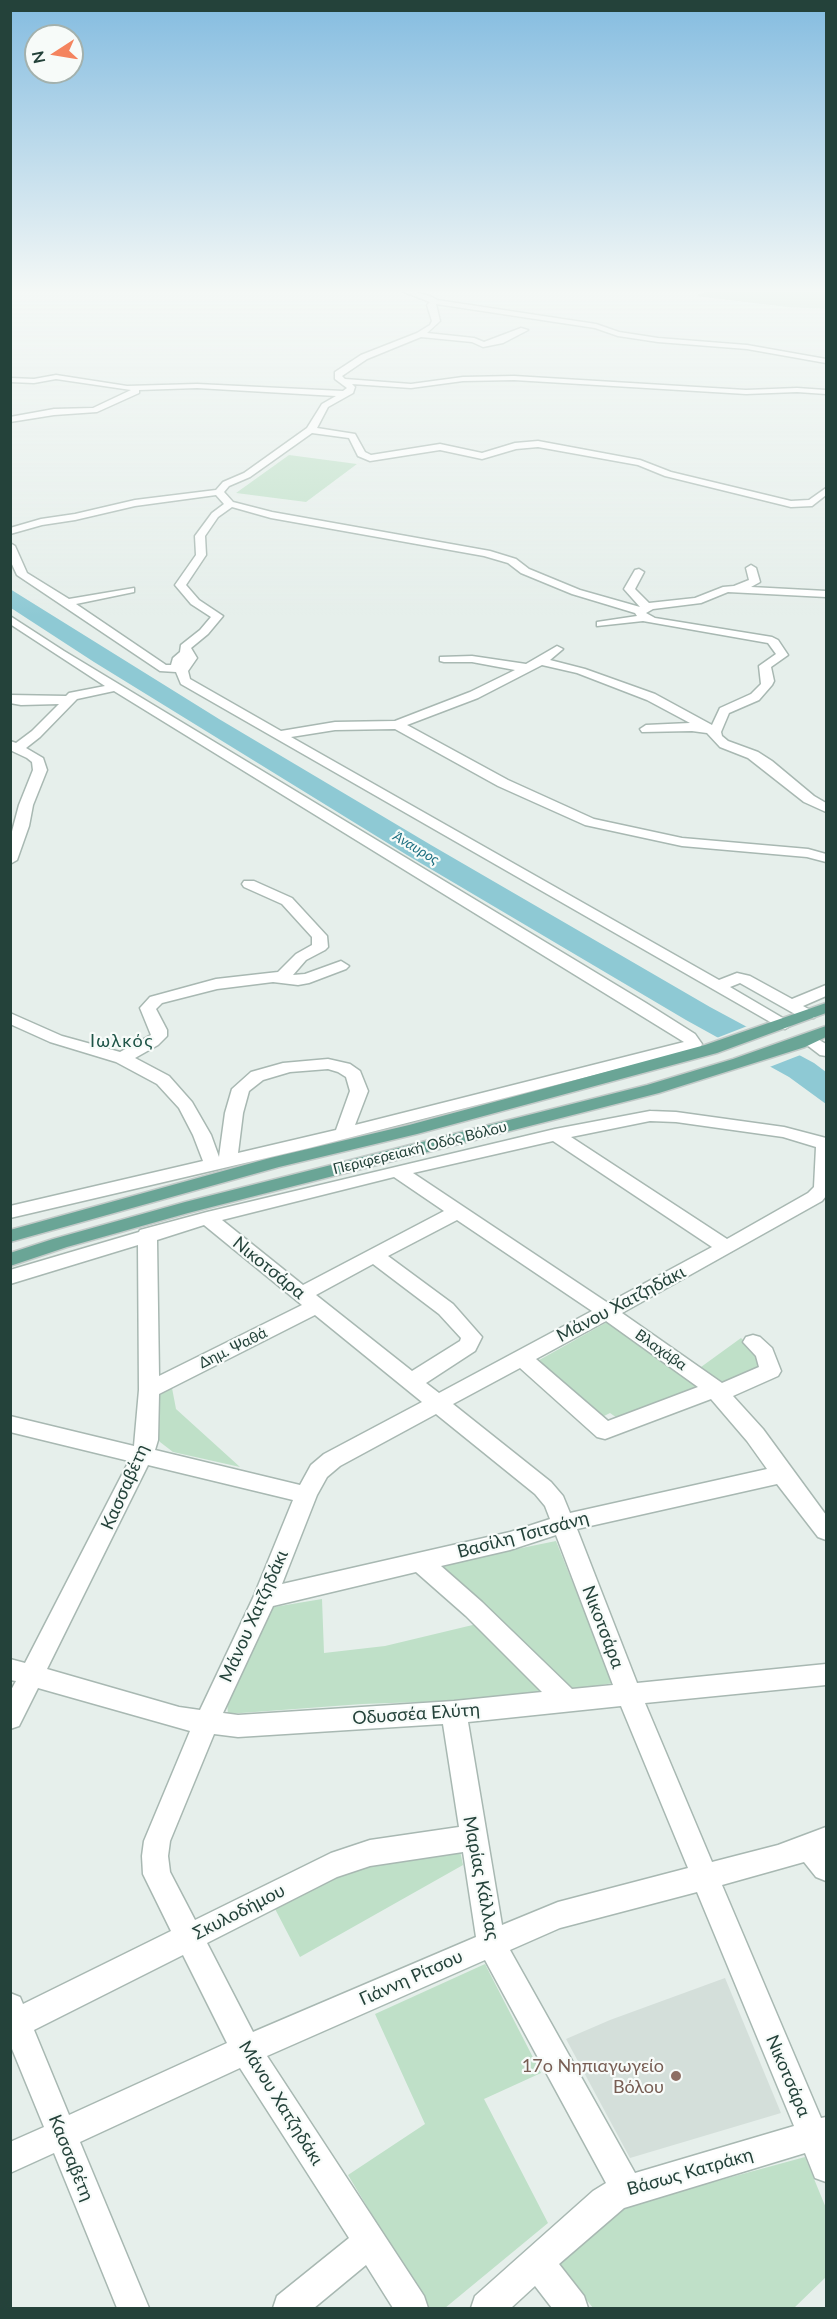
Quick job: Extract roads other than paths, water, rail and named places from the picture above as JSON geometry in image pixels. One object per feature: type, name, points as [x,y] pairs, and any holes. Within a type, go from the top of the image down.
[{"type":"main road","name":"Περιφερειακή Οδός Βόλου","points":[[10,1236],[276,1162],[411,1130],[711,1049],[826,1008]]},
{"type":"main road","name":"Περιφερειακή Οδός Βόλου","points":[[10,1260],[60,1243],[185,1208],[495,1130],[739,1063],[826,1031]]},
{"type":"street","points":[[10,420],[54,412],[94,410],[114,400]]},
{"type":"street","points":[[10,531],[41,522],[75,517],[135,503],[219,492],[226,484],[247,475],[310,430],[316,424],[325,406],[335,400]]},
{"type":"street","points":[[310,430],[352,436],[361,454],[370,458],[440,447],[482,456],[514,446],[540,444],[640,463],[668,474],[791,504],[812,503],[826,491]]},
{"type":"street","points":[[219,492],[222,498],[230,504],[280,517],[478,551],[512,561],[525,571],[576,592],[644,612],[772,640],[782,653],[779,658],[765,666],[768,681],[766,685],[751,699],[724,711],[715,732],[716,737],[722,743],[753,755],[778,771],[809,799],[826,808]]},
{"type":"street","points":[[10,546],[14,566],[25,577],[164,669],[177,668],[177,660],[186,652],[187,645],[204,632],[217,616],[195,602],[180,585],[201,555],[200,536],[215,515],[230,504]]},
{"type":"street","points":[[737,589],[756,581],[750,568]]},
{"type":"street","points":[[639,572],[629,589],[644,612]]},
{"type":"street","points":[[67,603],[118,593],[126,585]]},
{"type":"street","points":[[601,624],[698,601],[718,591],[737,589],[826,594]]},
{"type":"street","points":[[10,619],[115,687],[573,964],[694,1042],[690,1046],[344,1132],[10,1212]]},
{"type":"street","points":[[279,735],[335,726],[397,725],[446,707],[541,661],[557,650]]},
{"type":"street","points":[[186,652],[191,658],[182,671],[185,681],[719,986],[781,1025]]},
{"type":"street","points":[[444,659],[472,659],[527,668]]},
{"type":"street","points":[[541,661],[581,671],[651,697],[715,732]]},
{"type":"street","points":[[14,747],[36,734],[68,700],[81,693],[115,687]]},
{"type":"street","points":[[10,699],[21,701],[68,700]]},
{"type":"street","points":[[665,716],[687,728]]},
{"type":"street","points":[[397,725],[503,783],[590,822],[676,841],[808,853],[826,858]]},
{"type":"street","points":[[646,729],[687,728],[715,732]]},
{"type":"street","points":[[10,860],[26,805],[40,770],[35,758],[14,747]]},
{"type":"street","points":[[249,884],[287,901],[320,936],[322,942],[318,949],[297,961],[288,973],[276,978]]},
{"type":"street","points":[[122,1058],[146,1046],[159,1036],[159,1030],[148,1008],[156,1000],[216,984],[276,978],[298,980],[309,978],[341,966]]},
{"type":"street","points":[[719,986],[737,978],[744,979],[808,1015]]},
{"type":"street","points":[[792,1005],[826,990]]},
{"type":"street","points":[[10,1018],[56,1039],[122,1058],[150,1071],[172,1088],[186,1106],[220,1162]]},
{"type":"street","points":[[804,1041],[826,1051]]},
{"type":"street","points":[[220,1162],[241,1089],[257,1076],[289,1067],[328,1064],[344,1068],[354,1076],[359,1091],[344,1132]]},
{"type":"street","points":[[10,1277],[147,1234],[207,1218],[397,1170],[630,1118],[667,1116],[784,1132],[826,1143]]},
{"type":"street","points":[[555,1134],[726,1248]]},
{"type":"street","name":"Μάνου Χατζηδάκι","points":[[412,2308],[246,2050],[157,1874],[155,1856],[157,1840],[206,1723],[265,1598],[306,1495],[319,1471],[332,1460],[823,1195],[826,1143]]},
{"type":"street","name":"Βλαχάβα","points":[[397,1170],[606,1311],[717,1391],[755,1435],[826,1531]]},
{"type":"street","name":"Δημ. Ψαθά","points":[[149,1390],[309,1300],[374,1255],[458,1211]]},
{"type":"street","name":"Νικοτσάρα","points":[[207,1218],[543,1488],[555,1502],[629,1695],[704,1878],[820,2134],[826,2167]]},
{"type":"street","name":"Κασσαβέτη","points":[[10,1718],[21,1672],[142,1456],[147,1440],[149,1390],[147,1234]]},
{"type":"street","points":[[374,1255],[446,1309],[472,1337],[468,1346],[411,1382]]},
{"type":"street","points":[[522,1358],[605,1431],[771,1371],[765,1353],[753,1342]]},
{"type":"street","points":[[10,1424],[306,1495]]},
{"type":"street","name":"Βασίλη Τσιτσάνη","points":[[265,1598],[510,1541],[564,1522],[782,1474]]},
{"type":"street","points":[[420,1562],[474,1609],[567,1701]]},
{"type":"street","name":"Οδυσσέα Ελύτη","points":[[21,1672],[172,1716],[206,1723],[260,1726],[454,1712],[826,1674]]},
{"type":"street","name":"Μαρίας Κάλλας","points":[[454,1712],[491,1942],[627,2190]]},
{"type":"street","name":"Σκυλοδήμου","points":[[14,2015],[189,1938],[332,1866],[396,1848],[473,1838]]},
{"type":"street","name":"Γιάννη Ρίτσου","points":[[10,2158],[246,2050],[491,1942],[558,1915],[704,1878],[821,1852]]},
{"type":"street","name":"Κασσαβέτη","points":[[14,2015],[133,2308]]},
{"type":"street","name":"Βάσως Κατράκη","points":[[487,2308],[604,2202],[617,2194],[820,2134]]},
{"type":"street","points":[[289,2308],[369,2242]]},
{"type":"street","points":[[538,2263],[572,2308]]},
{"type":"water","name":"Άναυρος","points":[[10,589],[219,719],[431,845],[710,1007],[814,1063],[826,1072],[826,1104],[789,1077],[686,1020],[407,855],[94,662],[11,608]]},
{"type":"place","name":"17ο Νηπιαγωγείο Βόλου","points":[[676,2076]]},
{"type":"district","name":"Ιωλκός","points":[[122,1041]]}]
